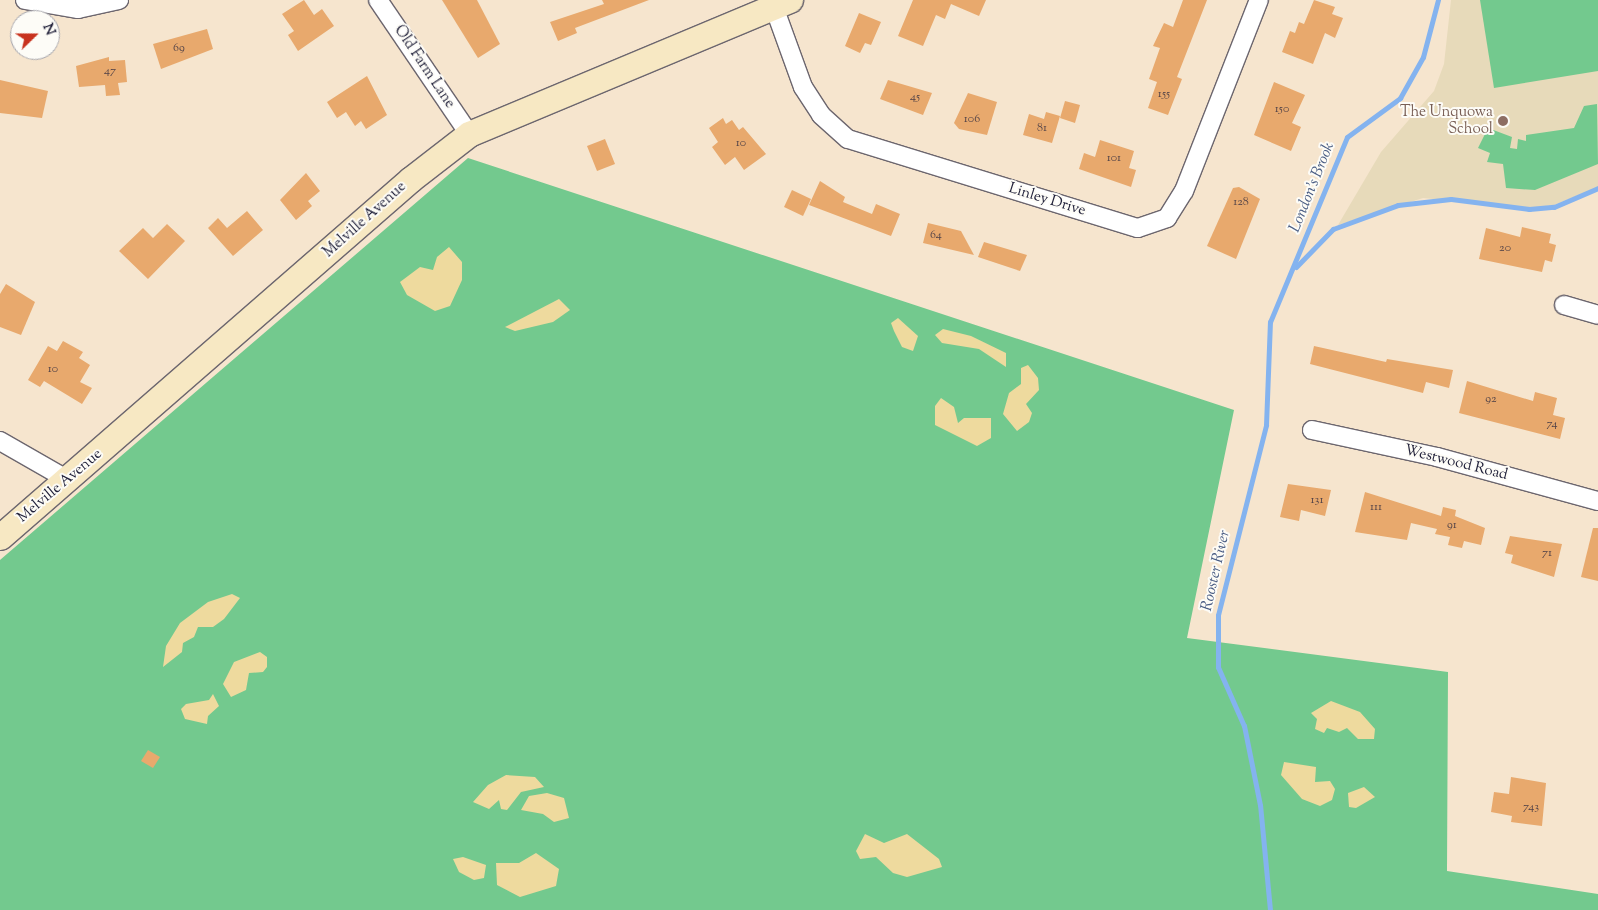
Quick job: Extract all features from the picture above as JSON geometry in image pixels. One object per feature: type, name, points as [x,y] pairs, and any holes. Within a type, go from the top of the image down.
[{"type":"street","points":[[25,0],[78,8],[119,0]]},
{"type":"street","name":"Old Farm Lane","points":[[378,0],[469,134]]},
{"type":"street","name":"Linley Drive","points":[[782,4],[803,87],[821,115],[848,139],[1138,228],[1167,218],[1184,191],[1259,0]]},
{"type":"street","name":"Melville Avenue","points":[[0,537],[68,480],[411,179],[469,134],[782,4]]},
{"type":"street","points":[[1564,305],[1598,315]]},
{"type":"street","name":"Westwood Road","points":[[1312,430],[1437,457],[1598,501]]},
{"type":"street","points":[[0,441],[68,480]]},
{"type":"shaded area","name":"The Unquowa School","points":[[1451,0],[1598,0],[1598,187],[1554,205],[1529,208],[1423,198],[1338,225],[1381,152],[1434,91],[1444,64]]},
{"type":"green space","points":[[1480,0],[1598,0],[1598,71],[1494,88]]},
{"type":"green space","points":[[1597,104],[1598,164],[1535,190],[1506,188],[1503,164],[1487,162],[1490,153],[1478,148],[1488,128],[1512,137],[1510,148],[1517,149],[1518,139],[1526,141],[1526,135],[1574,128],[1584,106]]},
{"type":"green space","points":[[468,158],[1234,410],[1187,638],[1448,672],[1447,871],[1598,894],[1598,910],[0,910],[0,560]]},
{"type":"sand","points":[[449,247],[462,262],[462,280],[450,306],[435,311],[407,295],[400,282],[420,267],[433,270],[437,257]]},
{"type":"sand","points":[[559,299],[570,310],[553,322],[515,331],[505,327]]},
{"type":"sand","points":[[898,318],[918,336],[913,351],[902,347],[894,331],[891,323]]},
{"type":"sand","points":[[943,329],[971,336],[1006,353],[1006,367],[979,349],[942,343],[935,335]]},
{"type":"sand","points":[[1028,365],[1038,378],[1039,390],[1026,404],[1032,413],[1029,422],[1017,431],[1003,414],[1009,393],[1021,384],[1021,368]]},
{"type":"sand","points":[[941,398],[954,407],[958,423],[964,418],[991,418],[991,438],[977,446],[935,425],[935,406]]},
{"type":"sand","points":[[232,594],[240,598],[224,619],[213,627],[198,627],[194,637],[183,643],[182,652],[163,667],[166,646],[180,623],[208,602]]},
{"type":"sand","points":[[260,652],[267,657],[267,667],[263,672],[249,673],[246,690],[231,697],[223,684],[234,662]]},
{"type":"sand","points":[[213,694],[219,706],[208,716],[207,724],[185,719],[181,709],[186,704],[209,700]]},
{"type":"sand","points":[[1331,701],[1360,712],[1375,729],[1374,739],[1358,739],[1347,728],[1339,732],[1327,728],[1324,733],[1315,729],[1317,719],[1311,713]]},
{"type":"sand","points":[[1284,762],[1316,767],[1315,782],[1330,781],[1335,789],[1332,800],[1320,806],[1302,799],[1281,775]]},
{"type":"sand","points":[[506,775],[535,777],[544,787],[521,792],[507,810],[501,809],[499,800],[489,809],[473,802],[488,785]]},
{"type":"sand","points":[[1364,787],[1375,797],[1356,808],[1349,807],[1348,793]]},
{"type":"sand","points":[[547,793],[564,798],[569,818],[554,822],[543,814],[521,810],[529,796]]},
{"type":"sand","points":[[865,834],[884,843],[907,834],[939,859],[942,867],[907,877],[893,873],[876,857],[860,859],[856,851]]},
{"type":"sand","points":[[536,853],[559,869],[556,886],[520,897],[497,885],[496,863],[519,863]]},
{"type":"sand","points":[[463,857],[486,865],[484,878],[474,880],[459,872],[453,859]]},
{"type":"building","points":[[304,0],[314,15],[322,9],[334,26],[298,51],[288,35],[294,31],[282,14]]},
{"type":"building","points":[[442,0],[477,0],[500,44],[478,58]]},
{"type":"building","points":[[602,0],[649,0],[575,28],[577,33],[558,41],[550,22],[604,4]]},
{"type":"building","points":[[913,0],[986,0],[979,16],[951,4],[945,19],[936,15],[923,46],[898,36]]},
{"type":"building","points":[[1183,0],[1207,0],[1177,77],[1182,79],[1168,115],[1148,108],[1157,82],[1149,79],[1160,48],[1153,46],[1164,23],[1173,27]]},
{"type":"building","points":[[1314,0],[1335,7],[1332,14],[1343,18],[1335,38],[1325,33],[1313,64],[1282,52],[1290,31],[1295,33],[1299,22],[1304,24]]},
{"type":"building","points":[[859,13],[881,22],[871,45],[865,43],[860,53],[845,46]]},
{"type":"building","points":[[207,29],[213,49],[161,69],[153,44]]},
{"type":"building","points":[[109,57],[109,61],[125,60],[127,82],[118,83],[120,95],[106,96],[105,85],[79,87],[76,66]]},
{"type":"building","points":[[367,76],[387,115],[366,129],[361,121],[355,126],[346,112],[337,118],[327,102]]},
{"type":"building","points":[[0,80],[48,91],[42,118],[0,113]]},
{"type":"building","points":[[888,80],[932,93],[923,115],[880,99]]},
{"type":"building","points":[[1274,82],[1305,95],[1292,123],[1301,127],[1291,151],[1254,135]]},
{"type":"building","points":[[968,93],[997,102],[987,135],[959,129],[954,123]]},
{"type":"building","points":[[1065,101],[1080,105],[1075,123],[1060,118]]},
{"type":"building","points":[[1046,112],[1060,116],[1052,143],[1023,135],[1029,114],[1044,119]]},
{"type":"building","points":[[723,118],[726,124],[732,120],[739,130],[743,127],[766,154],[744,170],[735,157],[725,165],[712,147],[718,142],[709,128]]},
{"type":"building","points":[[605,139],[615,164],[597,171],[587,146]]},
{"type":"building","points":[[1100,140],[1134,151],[1129,168],[1136,170],[1131,187],[1079,169],[1084,153],[1095,157]]},
{"type":"building","points":[[306,173],[320,191],[308,201],[312,206],[296,220],[280,200]]},
{"type":"building","points":[[820,181],[845,197],[843,202],[872,214],[876,204],[900,214],[891,236],[809,205]]},
{"type":"building","points":[[1239,187],[1260,199],[1236,259],[1207,246],[1233,188]]},
{"type":"building","points":[[792,190],[811,199],[803,216],[784,207]]},
{"type":"building","points":[[247,211],[263,230],[233,256],[208,228],[218,218],[227,228]]},
{"type":"building","points":[[928,223],[961,231],[974,255],[923,243]]},
{"type":"building","points":[[167,224],[185,241],[148,279],[119,251],[143,228],[153,238]]},
{"type":"building","points":[[1522,227],[1551,234],[1549,243],[1556,245],[1552,262],[1545,260],[1542,272],[1479,259],[1486,228],[1520,237]]},
{"type":"building","points":[[984,242],[1027,255],[1020,271],[978,257]]},
{"type":"building","points":[[6,284],[35,302],[21,335],[0,327],[0,294]]},
{"type":"building","points":[[63,341],[83,352],[79,358],[90,365],[80,382],[92,388],[82,404],[44,381],[40,387],[28,380],[48,346],[57,351]]},
{"type":"building","points":[[1314,346],[1386,362],[1387,359],[1453,370],[1449,388],[1426,382],[1423,393],[1310,364]]},
{"type":"building","points":[[1467,381],[1533,401],[1535,392],[1557,398],[1553,415],[1565,418],[1560,439],[1459,413]]},
{"type":"building","points":[[1288,484],[1331,490],[1325,516],[1301,510],[1299,521],[1280,517]]},
{"type":"building","points":[[1365,492],[1441,516],[1443,507],[1456,510],[1455,516],[1485,528],[1481,545],[1464,541],[1462,548],[1448,545],[1450,537],[1435,534],[1437,529],[1411,523],[1407,540],[1355,532]]},
{"type":"building","points":[[1593,528],[1598,528],[1598,581],[1581,577]]},
{"type":"building","points":[[1510,536],[1562,544],[1554,577],[1511,563],[1513,555],[1505,553]]},
{"type":"building","points":[[148,750],[160,757],[153,768],[141,761]]},
{"type":"building","points":[[1511,777],[1546,783],[1542,826],[1511,822],[1512,816],[1491,812],[1494,792],[1509,794]]},
{"type":"waterway","name":"Rooster River","points":[[1270,910],[1260,805],[1244,726],[1218,667],[1218,615],[1266,425],[1270,322],[1347,137],[1400,98],[1423,57],[1438,0]]},
{"type":"waterway","points":[[1296,267],[1333,229],[1398,205],[1451,199],[1529,209],[1554,207],[1598,188]]},
{"type":"place","name":"The Unquowa School","points":[[1503,121]]},
{"type":"water label","name":"London's Brook","points":[[1313,188]]}]
